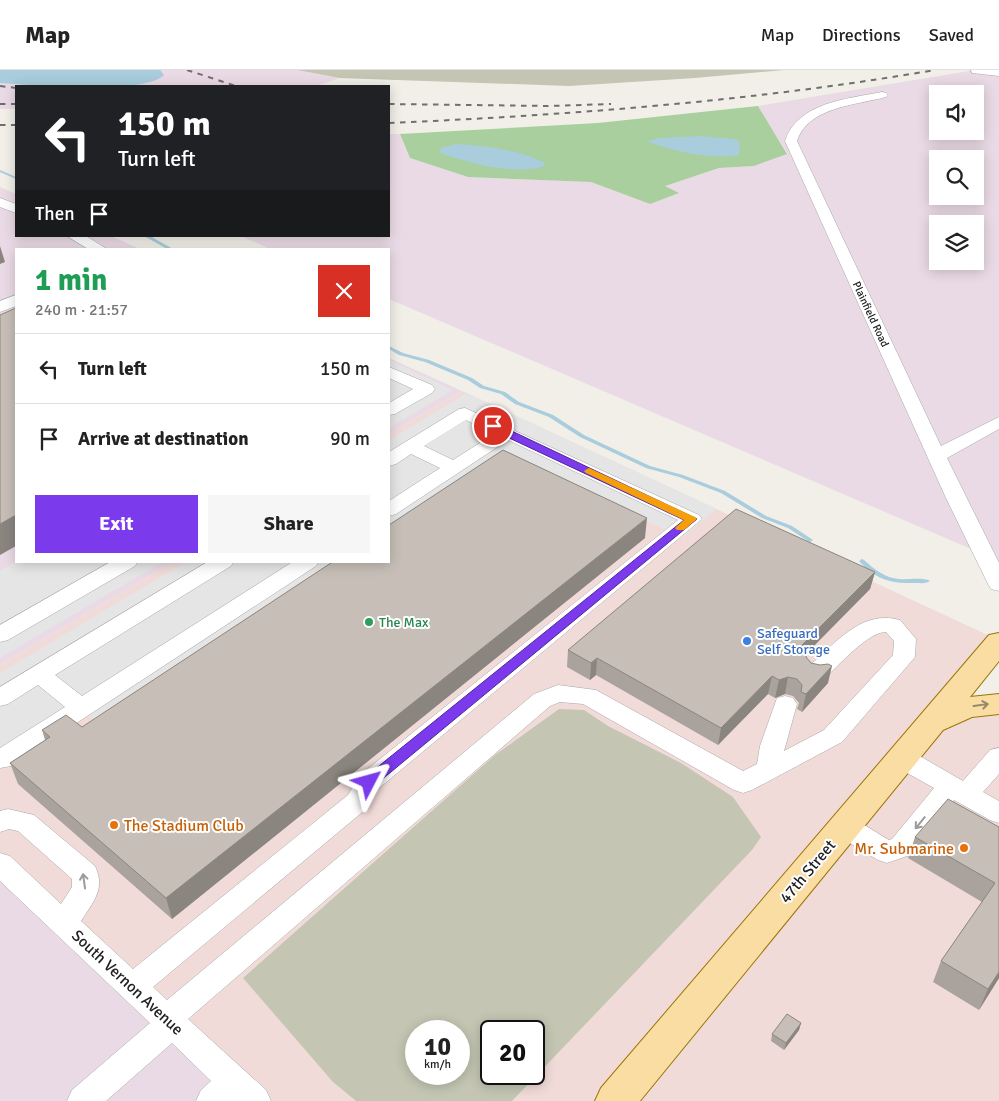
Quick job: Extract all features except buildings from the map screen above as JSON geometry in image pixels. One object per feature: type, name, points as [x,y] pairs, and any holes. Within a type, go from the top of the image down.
[{"type":"main road","name":"47th Street","points":[[615,1101],[999,642]]},
{"type":"main road","points":[[931,723],[962,708],[984,703],[999,704]]},
{"type":"street","points":[[976,71],[999,73]]},
{"type":"street","name":"Plainfield Road","points":[[882,95],[815,113],[797,125],[792,134],[792,141],[937,456],[999,584]]},
{"type":"street","points":[[0,202],[15,210]]},
{"type":"street","points":[[76,237],[98,248]]},
{"type":"street","points":[[0,307],[15,300]]},
{"type":"street","points":[[390,372],[426,389],[390,409]]},
{"type":"street","points":[[132,986],[357,802],[369,782],[692,519],[465,413],[390,459]]},
{"type":"street","points":[[937,456],[999,422]]},
{"type":"street","points":[[390,509],[507,433]]},
{"type":"street","points":[[411,446],[454,468]]},
{"type":"street","points":[[0,635],[125,563]]},
{"type":"street","points":[[0,698],[221,563]]},
{"type":"street","points":[[0,757],[2,759],[306,563]]},
{"type":"street","points":[[83,1101],[170,1021],[542,700],[558,693],[588,696],[743,783],[833,736],[904,657],[905,639],[892,625],[878,624],[862,632],[816,673]]},
{"type":"street","points":[[39,674],[82,708]]},
{"type":"street","points":[[769,769],[772,746],[785,704]]},
{"type":"street","points":[[844,827],[887,852],[901,847],[958,790],[999,757]]},
{"type":"street","points":[[902,758],[999,814]]},
{"type":"street","points":[[0,822],[8,820],[25,822],[85,874],[86,889],[64,923]]},
{"type":"street","name":"South Vernon Avenue","points":[[0,864],[170,1021],[233,1094]]},
{"type":"shaded area","points":[[0,70],[297,70],[340,78],[319,85],[15,85],[15,109],[0,109]]},
{"type":"shaded area","points":[[297,70],[784,70],[569,86],[340,78]]},
{"type":"shaded area","points":[[975,70],[999,70],[999,561],[390,299],[390,248],[268,248],[243,237],[390,237],[390,134],[400,134],[410,158],[468,177],[591,182],[650,204],[678,193],[664,186],[719,168],[754,166],[787,153],[758,106]]},
{"type":"shaded area","points":[[0,187],[15,194],[15,237],[113,237],[138,248],[15,248],[15,563],[172,563],[0,665]]},
{"type":"shaded area","points":[[390,358],[462,391],[390,433]]},
{"type":"shaded area","points":[[390,360],[453,390],[390,427]]},
{"type":"shaded area","points":[[462,391],[992,637],[604,1101],[236,1101],[0,880],[0,665],[172,563],[390,563],[390,433]]},
{"type":"shaded area","points":[[467,393],[717,509],[682,538],[511,456],[390,536],[390,439]]},
{"type":"shaded area","points":[[15,562],[161,563],[0,658],[0,571]]},
{"type":"shaded area","points":[[184,563],[349,563],[103,726],[88,715],[7,767],[0,760],[0,673]]},
{"type":"shaded area","points":[[559,709],[584,710],[608,726],[681,763],[733,797],[761,837],[752,850],[545,1066],[545,1020],[480,1020],[480,1085],[527,1085],[512,1101],[356,1101],[333,1082],[243,978],[495,755]]},
{"type":"shaded area","points":[[993,714],[999,715],[999,1101],[642,1101],[940,732],[966,720]]},
{"type":"shaded area","points":[[0,880],[236,1101],[0,1101]]},
{"type":"green space","points":[[758,106],[787,154],[754,166],[719,168],[665,186],[679,193],[650,204],[591,182],[468,177],[410,158],[400,134],[598,123]]},
{"type":"water","points":[[0,70],[160,70],[164,75],[153,81],[135,85],[30,85],[0,83]]},
{"type":"water","points":[[699,136],[735,139],[740,142],[739,155],[692,154],[647,141],[660,138]]},
{"type":"water","points":[[456,144],[501,149],[523,154],[545,163],[543,167],[530,169],[503,169],[465,161],[440,153],[441,148]]},
{"type":"waterway","points":[[0,171],[15,178]]},
{"type":"waterway","points":[[148,237],[169,248]]},
{"type":"waterway","points":[[390,348],[401,354],[427,361],[470,379],[482,387],[503,393],[517,403],[551,416],[582,436],[648,467],[681,476],[723,492],[764,517],[790,527],[810,540]]},
{"type":"waterway","points":[[862,561],[870,569],[885,578],[907,582],[927,581]]},
{"type":"railway","points":[[187,70],[233,85]]},
{"type":"railway","points":[[390,123],[526,116],[663,105],[799,90],[935,70]]},
{"type":"railway","points":[[0,86],[15,88]]},
{"type":"railway","points":[[0,104],[15,104]]},
{"type":"railway","points":[[390,104],[550,106],[611,104]]},
{"type":"railway","points":[[0,125],[15,125]]},
{"type":"slow traffic","points":[[589,471],[692,519],[680,528]]},
{"type":"place","name":"The Max","points":[[369,622]]},
{"type":"place","name":"Safeguard Self Storage","points":[[747,641]]},
{"type":"place","name":"The Stadium Club","points":[[114,825]]},
{"type":"place","name":"Mr. Submarine","points":[[964,848]]},
{"type":"route","points":[[369,782],[692,519],[493,426]]}]
